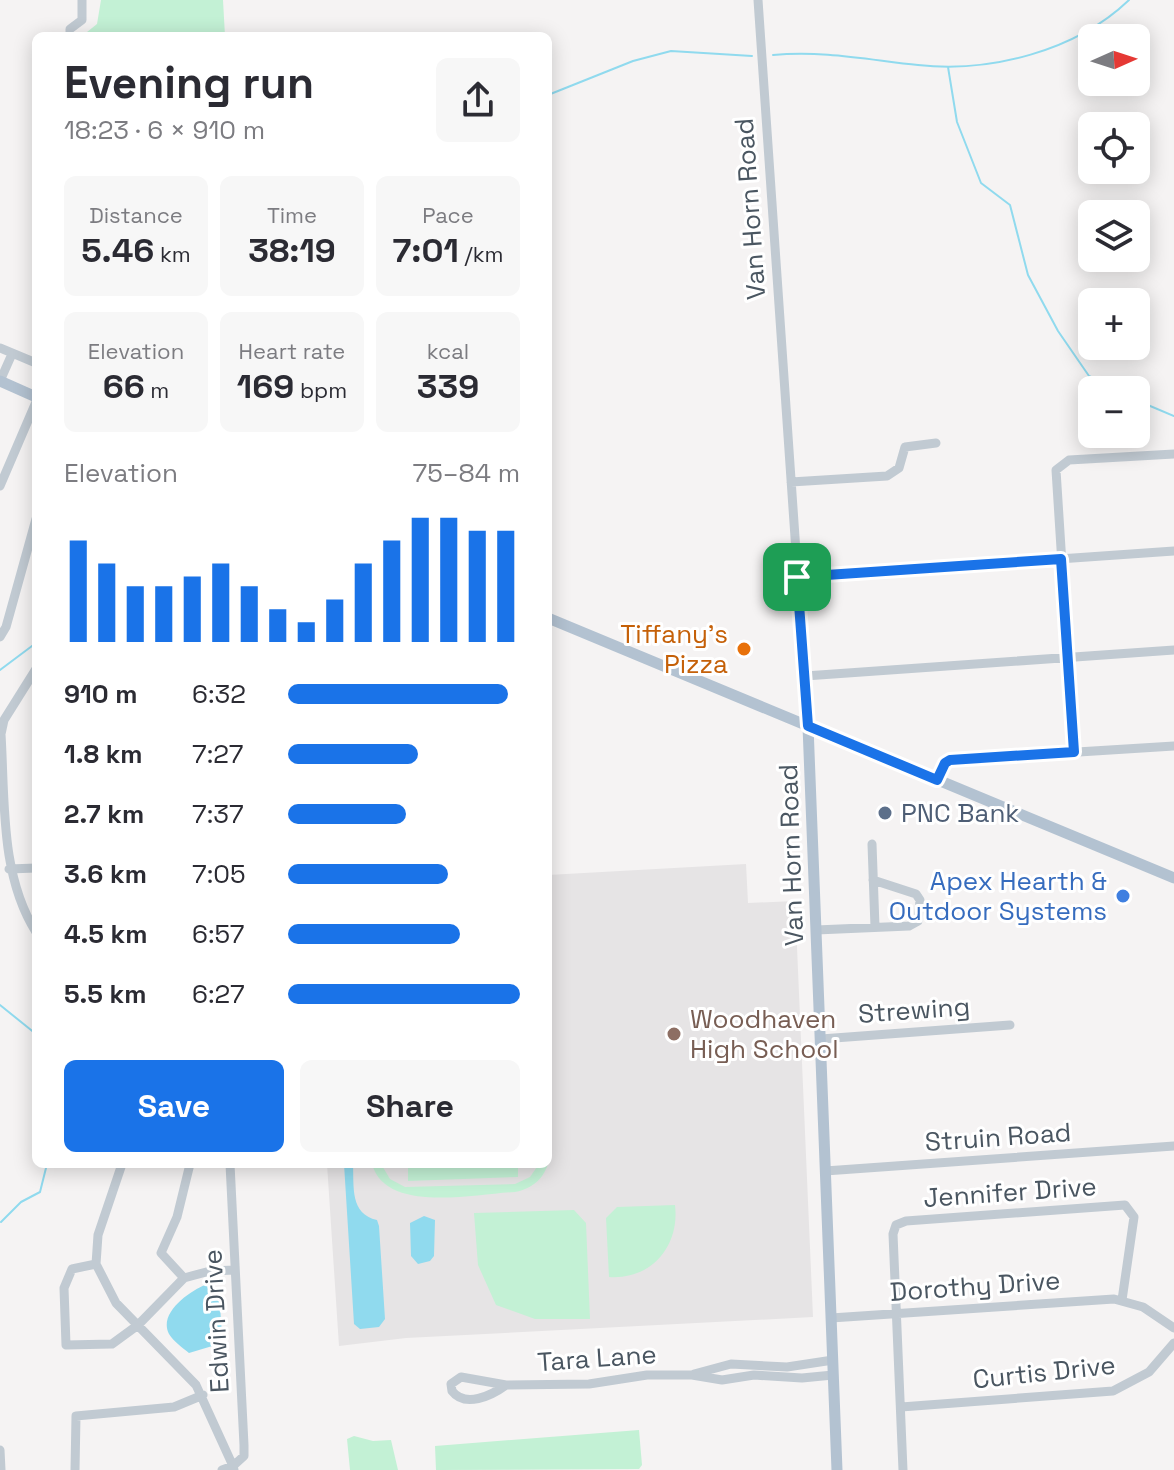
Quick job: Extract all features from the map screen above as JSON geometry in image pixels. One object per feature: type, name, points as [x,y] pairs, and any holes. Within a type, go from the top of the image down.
[{"type":"main road","points":[[0,381],[32,397]]},
{"type":"main road","points":[[552,620],[1174,878]]},
{"type":"main road","name":"Van Horn Road","points":[[808,726],[837,1470]]},
{"type":"street","points":[[70,32],[82,20],[82,0]]},
{"type":"street","name":"Van Horn Road","points":[[758,0],[808,726]]},
{"type":"street","points":[[0,348],[32,362]]},
{"type":"street","points":[[0,381],[12,354]]},
{"type":"street","points":[[0,486],[32,409]]},
{"type":"street","points":[[791,482],[887,476],[899,468],[905,447],[936,443]]},
{"type":"street","points":[[1074,752],[1056,475],[1059,466],[1069,460],[1174,454]]},
{"type":"street","points":[[0,637],[6,627],[32,533]]},
{"type":"street","points":[[797,577],[1174,551]]},
{"type":"street","points":[[805,676],[1174,650]]},
{"type":"street","points":[[32,676],[2,726],[9,869],[20,903],[32,925]]},
{"type":"street","points":[[937,780],[945,763],[950,760],[1174,746]]},
{"type":"street","points":[[872,844],[875,927]]},
{"type":"street","points":[[9,869],[32,868]]},
{"type":"street","points":[[816,930],[915,923],[919,917],[920,900],[914,892],[873,880]]},
{"type":"street","name":"Strewing","points":[[821,1039],[1010,1025]]},
{"type":"street","name":"Struin Road","points":[[825,1171],[1174,1146]]},
{"type":"street","points":[[121,1168],[98,1235],[96,1264],[116,1303],[189,1376],[203,1395],[230,1469]]},
{"type":"street","points":[[184,1278],[161,1253],[177,1217],[189,1168]]},
{"type":"street","name":"Edwin Drive","points":[[230,1168],[244,1453],[230,1469]]},
{"type":"street","name":"Jennifer Drive","points":[[897,1314],[893,1234],[896,1225],[906,1221],[1127,1206],[1134,1217],[1122,1300]]},
{"type":"street","points":[[96,1264],[72,1269],[64,1288],[66,1345],[112,1344],[138,1325],[184,1278],[210,1271],[235,1270]]},
{"type":"street","points":[[1122,1300],[1149,1310],[1174,1328]]},
{"type":"street","name":"Dorothy Drive","points":[[831,1318],[1122,1300]]},
{"type":"street","points":[[897,1314],[903,1470]]},
{"type":"street","name":"Curtis Drive","points":[[901,1407],[1107,1393],[1140,1379],[1174,1343]]},
{"type":"street","name":"Tara Lane","points":[[506,1385],[481,1398],[464,1399],[454,1395],[451,1384],[461,1377],[506,1385],[589,1384],[647,1375],[692,1375],[722,1380],[788,1372],[833,1360]]},
{"type":"street","points":[[746,1364],[746,1377]]},
{"type":"street","name":"Tara Lane","points":[[692,1375],[710,1368],[746,1364],[788,1372],[833,1375]]},
{"type":"street","points":[[75,1470],[76,1416],[174,1407],[203,1395]]},
{"type":"street","points":[[0,1450],[1,1470]]},
{"type":"shaded area","name":"Woodhaven High School","points":[[746,864],[748,903],[795,901],[813,1317],[406,1338],[339,1346],[327,1168],[552,1168],[552,875]]},
{"type":"green space","points":[[101,0],[223,0],[225,32],[87,32],[97,24]]},
{"type":"green space","points":[[374,1168],[383,1168],[390,1179],[405,1187],[515,1184],[530,1177],[536,1168],[546,1168],[532,1185],[515,1192],[433,1198],[394,1190],[380,1180]]},
{"type":"green space","points":[[408,1168],[518,1168],[518,1177],[408,1181]]},
{"type":"green space","points":[[675,1205],[673,1234],[660,1258],[638,1273],[609,1277],[606,1218],[617,1207]]},
{"type":"green space","points":[[574,1210],[586,1223],[590,1319],[535,1319],[496,1305],[478,1265],[474,1213]]},
{"type":"green space","points":[[639,1430],[642,1465],[639,1469],[436,1470],[435,1446]]},
{"type":"green space","points":[[354,1436],[373,1441],[391,1440],[398,1470],[350,1470],[347,1439]]},
{"type":"water","points":[[344,1168],[353,1168],[358,1206],[368,1217],[377,1220],[379,1226],[385,1319],[379,1327],[360,1329],[354,1324]]},
{"type":"water","points":[[424,1216],[435,1220],[434,1256],[430,1261],[418,1264],[411,1256],[410,1223]]},
{"type":"water","points":[[205,1285],[216,1291],[222,1334],[219,1344],[189,1353],[169,1334],[168,1318],[177,1304]]},
{"type":"waterway","points":[[773,55],[828,55],[946,67],[1002,61],[1031,55],[1084,33],[1129,0]]},
{"type":"waterway","points":[[552,93],[633,61],[671,51],[752,56]]},
{"type":"waterway","points":[[948,67],[957,122],[981,183],[1010,205],[1028,275],[1058,331],[1089,376]]},
{"type":"waterway","points":[[1150,406],[1174,416]]},
{"type":"waterway","points":[[0,670],[32,646]]},
{"type":"waterway","points":[[0,1005],[32,1031]]},
{"type":"waterway","points":[[1,1222],[21,1202],[40,1192],[46,1168]]},
{"type":"place","name":"Tiffany's Pizza","points":[[744,649]]},
{"type":"place","name":"PNC Bank","points":[[885,813]]},
{"type":"place","name":"Apex Hearth & Outdoor Systems","points":[[1123,896]]},
{"type":"place","name":"Woodhaven High School","points":[[674,1034]]},
{"type":"route","points":[[1061,559],[1074,752],[950,760],[941,769],[937,780],[808,726],[797,577],[1061,559]]}]
